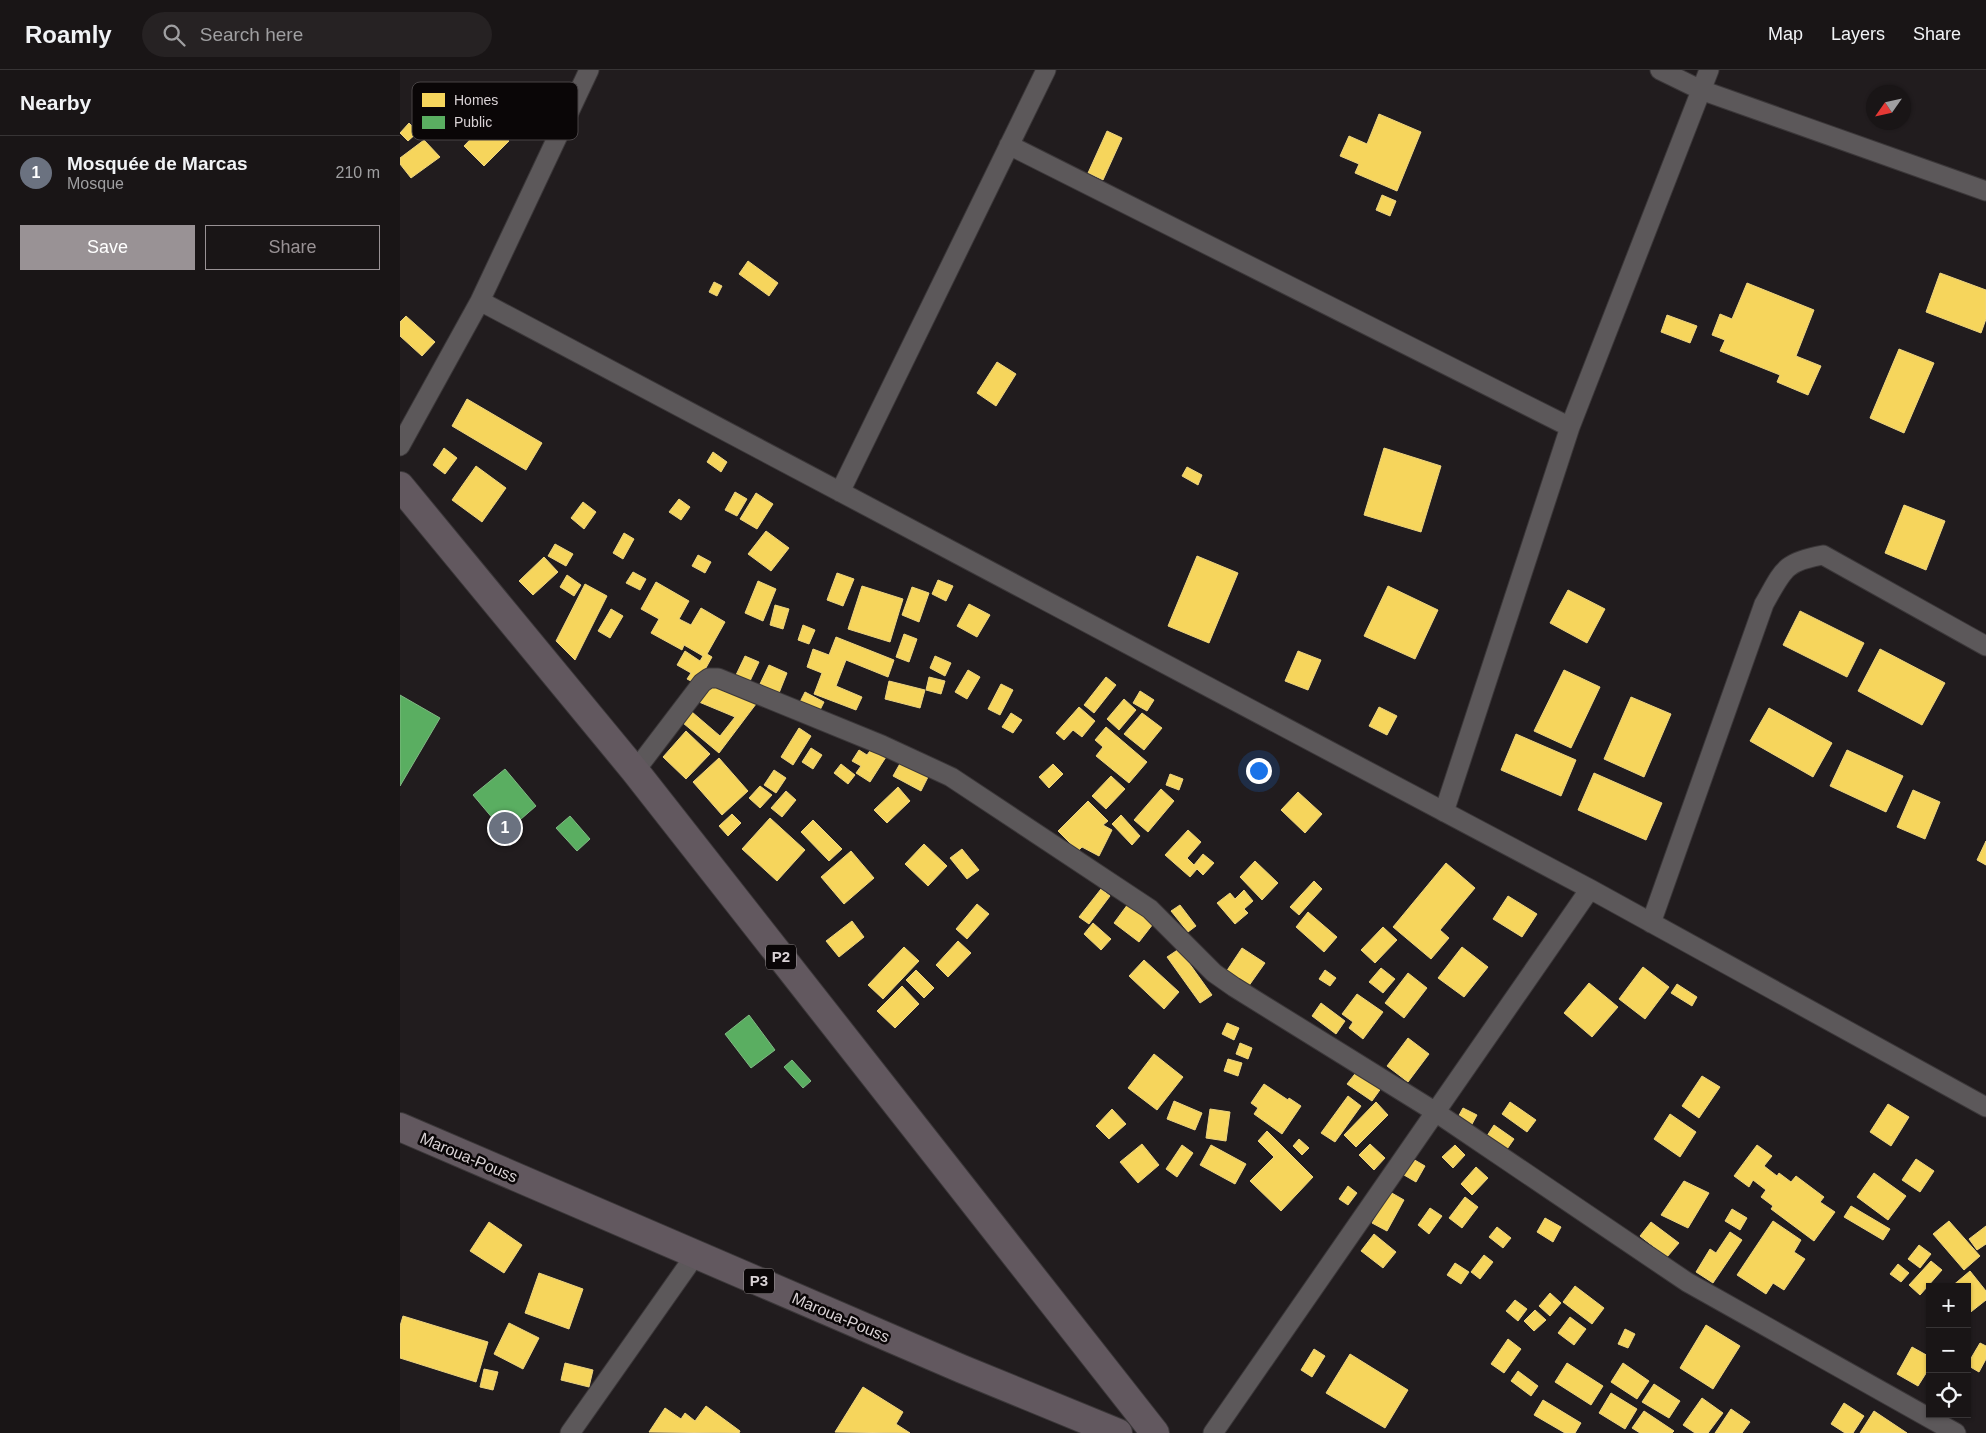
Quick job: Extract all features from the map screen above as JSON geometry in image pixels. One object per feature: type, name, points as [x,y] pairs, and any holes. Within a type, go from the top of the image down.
[{"type":"main road","name":"P2","points":[[400,486],[635,771],[1155,1433]]},
{"type":"main road","name":"Maroua-Pouss","points":[[400,1127],[962,1369],[1118,1433]]},
{"type":"street","points":[[578,93],[589,70]]},
{"type":"street","points":[[840,492],[1046,70]]},
{"type":"street","points":[[1660,70],[1701,90],[1986,190]]},
{"type":"street","points":[[1444,812],[1570,427],[1709,70]]},
{"type":"street","points":[[400,446],[480,301],[556,140]]},
{"type":"street","points":[[1009,145],[1570,427]]},
{"type":"street","points":[[480,301],[1590,889],[1986,1107]]},
{"type":"street","points":[[1651,923],[1764,604],[1783,570],[1802,559],[1823,555],[1986,646]]},
{"type":"street","points":[[635,771],[694,692],[709,678],[718,678],[792,710],[882,745],[951,777],[1150,909],[1214,973],[1434,1112],[1687,1282],[1956,1433]]},
{"type":"street","points":[[1213,1433],[1590,889]]},
{"type":"street","points":[[570,1433],[696,1254]]},
{"type":"building: Homes","points":[[1379,114],[1421,132],[1397,191],[1355,173],[1359,164],[1340,156],[1349,136],[1367,144]]},
{"type":"building: Homes","points":[[409,123],[412,126],[412,137],[408,141],[400,133]]},
{"type":"building: Homes","points":[[1107,131],[1122,138],[1103,180],[1088,173]]},
{"type":"building: Homes","points":[[424,140],[440,157],[411,178],[400,164],[400,158]]},
{"type":"building: Homes","points":[[470,140],[509,141],[484,166],[464,146]]},
{"type":"building: Homes","points":[[1382,195],[1396,201],[1390,216],[1376,210]]},
{"type":"building: Homes","points":[[748,261],[778,283],[769,296],[739,274]]},
{"type":"building: Homes","points":[[1940,273],[1986,290],[1986,319],[1981,333],[1926,312]]},
{"type":"building: Homes","points":[[714,282],[722,286],[717,296],[709,292]]},
{"type":"building: Homes","points":[[1747,283],[1814,310],[1796,356],[1821,366],[1808,395],[1777,382],[1780,375],[1720,351],[1725,340],[1712,335],[1720,314],[1732,319]]},
{"type":"building: Homes","points":[[1667,315],[1697,326],[1690,343],[1661,332]]},
{"type":"building: Homes","points":[[406,316],[435,342],[422,356],[400,336],[400,322]]},
{"type":"building: Homes","points":[[1899,349],[1934,363],[1904,433],[1870,418]]},
{"type":"building: Homes","points":[[997,362],[1016,374],[996,406],[977,393]]},
{"type":"building: Homes","points":[[467,399],[542,443],[526,470],[452,426]]},
{"type":"building: Homes","points":[[444,448],[457,458],[445,474],[433,465]]},
{"type":"building: Homes","points":[[1384,448],[1441,466],[1421,532],[1364,515]]},
{"type":"building: Homes","points":[[713,452],[727,462],[721,472],[707,462]]},
{"type":"building: Homes","points":[[476,466],[506,488],[482,522],[452,500]]},
{"type":"building: Homes","points":[[1187,467],[1202,475],[1198,485],[1182,476]]},
{"type":"building: Homes","points":[[735,492],[747,499],[737,516],[725,510]]},
{"type":"building: Homes","points":[[756,493],[773,504],[757,529],[740,519]]},
{"type":"building: Homes","points":[[679,499],[690,507],[681,520],[669,512]]},
{"type":"building: Homes","points":[[583,502],[596,512],[584,529],[571,518]]},
{"type":"building: Homes","points":[[1904,505],[1945,521],[1926,570],[1885,553]]},
{"type":"building: Homes","points":[[766,531],[789,548],[771,571],[748,554]]},
{"type":"building: Homes","points":[[624,533],[634,539],[623,559],[613,553]]},
{"type":"building: Homes","points":[[555,544],[573,554],[566,566],[548,556]]},
{"type":"building: Homes","points":[[698,555],[711,562],[705,573],[692,566]]},
{"type":"building: Homes","points":[[1197,556],[1238,573],[1209,643],[1168,626]]},
{"type":"building: Homes","points":[[544,557],[558,572],[533,595],[519,581]]},
{"type":"building: Homes","points":[[633,572],[646,579],[640,590],[626,583]]},
{"type":"building: Homes","points":[[837,573],[854,579],[843,606],[827,600]]},
{"type":"building: Homes","points":[[567,575],[581,585],[574,596],[560,587]]},
{"type":"building: Homes","points":[[938,580],[953,586],[946,601],[932,594]]},
{"type":"building: Homes","points":[[758,581],[776,589],[763,621],[745,613]]},
{"type":"building: Homes","points":[[656,582],[689,601],[679,619],[691,625],[701,608],[725,622],[707,654],[712,657],[697,684],[687,679],[691,673],[677,665],[685,651],[700,661],[703,656],[684,645],[682,650],[651,633],[659,619],[641,609]]},
{"type":"building: Homes","points":[[585,584],[607,596],[575,660],[556,641]]},
{"type":"building: Homes","points":[[862,586],[903,599],[890,642],[848,629]]},
{"type":"building: Homes","points":[[1388,586],[1438,610],[1415,659],[1364,636]]},
{"type":"building: Homes","points":[[912,587],[929,593],[919,622],[902,615]]},
{"type":"building: Homes","points":[[1568,590],[1605,609],[1587,643],[1550,623]]},
{"type":"building: Homes","points":[[969,604],[990,615],[977,637],[957,626]]},
{"type":"building: Homes","points":[[775,605],[789,609],[783,629],[770,625]]},
{"type":"building: Homes","points":[[611,609],[623,616],[610,638],[598,631]]},
{"type":"building: Homes","points":[[1800,611],[1864,643],[1847,677],[1783,645]]},
{"type":"building: Homes","points":[[803,625],[815,630],[809,644],[798,640]]},
{"type":"building: Homes","points":[[904,634],[917,639],[909,662],[896,657]]},
{"type":"building: Homes","points":[[836,637],[894,660],[888,677],[846,660],[836,686],[862,697],[856,710],[814,694],[822,673],[807,667],[813,649],[829,655]]},
{"type":"building: Homes","points":[[1880,649],[1945,683],[1922,725],[1858,691]]},
{"type":"building: Homes","points":[[1298,651],[1321,660],[1308,690],[1285,681]]},
{"type":"building: Homes","points":[[745,656],[759,662],[750,681],[736,675]]},
{"type":"building: Homes","points":[[935,656],[951,663],[945,676],[930,668]]},
{"type":"building: Homes","points":[[769,665],[787,673],[779,693],[760,684]]},
{"type":"building: Homes","points":[[968,670],[980,677],[967,699],[955,692]]},
{"type":"building: Homes","points":[[1564,670],[1600,687],[1571,748],[1534,731]]},
{"type":"building: Homes","points":[[929,677],[945,681],[941,694],[926,690]]},
{"type":"building: Homes","points":[[1106,677],[1116,685],[1094,713],[1084,705]]},
{"type":"building: Homes","points":[[889,681],[925,690],[920,708],[885,699]]},
{"type":"building: Homes","points":[[1001,684],[1013,690],[1000,715],[988,709]]},
{"type":"building: Homes","points":[[713,685],[756,704],[719,753],[683,723],[692,712],[720,736],[735,717],[699,702]]},
{"type":"building: Homes","points":[[1140,691],[1154,700],[1147,711],[1133,703]]},
{"type":"building: Homes","points":[[805,692],[824,702],[818,714],[799,704]]},
{"type":"building: Homes","points":[[1631,697],[1671,714],[1644,777],[1604,759]]},
{"type":"building: Homes","points":[[1124,699],[1136,710],[1119,730],[1107,719]]},
{"type":"building: Homes","points":[[1079,707],[1095,721],[1082,737],[1073,730],[1064,740],[1056,733]]},
{"type":"building: Homes","points":[[1379,707],[1397,716],[1387,735],[1369,726]]},
{"type":"building: Homes","points":[[1769,708],[1832,743],[1813,777],[1750,741]]},
{"type":"building: Homes","points":[[1011,713],[1022,720],[1013,733],[1002,727]]},
{"type":"building: Homes","points":[[1142,713],[1162,728],[1144,750],[1124,734]]},
{"type":"building: Homes","points":[[1106,727],[1147,762],[1129,783],[1096,756],[1103,747],[1095,740]]},
{"type":"building: Homes","points":[[799,728],[811,736],[793,765],[781,757]]},
{"type":"building: Homes","points":[[686,731],[710,754],[686,779],[663,757]]},
{"type":"building: Homes","points":[[1516,734],[1576,760],[1561,796],[1501,770]]},
{"type":"building: Homes","points":[[811,748],[822,755],[813,769],[802,762]]},
{"type":"building: Homes","points":[[872,748],[886,757],[870,782],[856,773],[861,766],[852,761],[859,750],[867,755]]},
{"type":"building: Homes","points":[[1847,750],[1903,776],[1886,812],[1830,786]]},
{"type":"building: Homes","points":[[719,758],[748,791],[722,815],[693,782]]},
{"type":"building: Homes","points":[[902,760],[929,775],[921,791],[893,776]]},
{"type":"building: Homes","points":[[841,764],[855,775],[848,784],[834,773]]},
{"type":"building: Homes","points":[[1053,764],[1063,774],[1049,788],[1039,777]]},
{"type":"building: Homes","points":[[774,770],[786,778],[776,793],[764,785]]},
{"type":"building: Homes","points":[[1594,773],[1662,803],[1646,840],[1578,810]]},
{"type":"building: Homes","points":[[1170,774],[1183,779],[1179,790],[1166,785]]},
{"type":"building: Homes","points":[[1111,776],[1125,789],[1106,809],[1092,796]]},
{"type":"building: Homes","points":[[760,786],[772,795],[760,808],[749,798]]},
{"type":"building: Homes","points":[[898,787],[910,801],[887,823],[874,810]]},
{"type":"building: Homes","points":[[1161,789],[1174,801],[1148,832],[1134,820]]},
{"type":"building: Homes","points":[[1913,790],[1940,802],[1925,839],[1897,827]]},
{"type":"building: Homes","points":[[786,791],[796,800],[782,817],[771,808]]},
{"type":"building: Homes","points":[[1298,792],[1322,814],[1305,833],[1281,810]]},
{"type":"building: Homes","points":[[1088,801],[1108,821],[1103,825],[1112,830],[1099,856],[1082,847],[1078,851],[1058,831]]},
{"type":"building: Homes","points":[[732,814],[741,823],[728,836],[719,826]]},
{"type":"building: Homes","points":[[1121,815],[1140,836],[1132,845],[1112,824]]},
{"type":"building: Homes","points":[[770,818],[805,850],[777,881],[742,849]]},
{"type":"building: Homes","points":[[813,820],[842,849],[829,861],[801,832]]},
{"type":"building: Homes","points":[[1188,830],[1201,842],[1187,858],[1194,865],[1203,854],[1214,863],[1203,875],[1197,869],[1190,877],[1165,855]]},
{"type":"building: Homes","points":[[1986,841],[1986,865],[1977,860]]},
{"type":"building: Homes","points":[[924,844],[947,866],[928,886],[905,864]]},
{"type":"building: Homes","points":[[962,849],[979,870],[967,879],[950,858]]},
{"type":"building: Homes","points":[[851,851],[874,878],[844,904],[821,877]]},
{"type":"building: Homes","points":[[1255,861],[1278,883],[1262,900],[1240,877]]},
{"type":"building: Homes","points":[[1446,863],[1475,888],[1440,930],[1449,938],[1431,959],[1393,927]]},
{"type":"building: Homes","points":[[1314,881],[1322,889],[1299,915],[1290,907]]},
{"type":"building: Homes","points":[[1101,889],[1110,896],[1089,924],[1079,917]]},
{"type":"building: Homes","points":[[1244,890],[1253,901],[1244,909],[1248,913],[1235,924],[1217,903],[1230,893],[1235,899]]},
{"type":"building: Homes","points":[[1508,896],[1537,914],[1522,937],[1493,919]]},
{"type":"building: Homes","points":[[977,904],[989,914],[967,939],[956,929]]},
{"type":"building: Homes","points":[[1128,904],[1153,924],[1139,942],[1114,923]]},
{"type":"building: Homes","points":[[1180,905],[1196,926],[1188,932],[1171,911]]},
{"type":"building: Homes","points":[[1308,912],[1337,937],[1324,952],[1296,927]]},
{"type":"building: Homes","points":[[852,921],[864,937],[839,957],[826,941]]},
{"type":"building: Homes","points":[[1093,923],[1111,939],[1101,950],[1084,934]]},
{"type":"building: Homes","points":[[1383,927],[1397,940],[1375,963],[1361,950]]},
{"type":"building: Homes","points":[[958,941],[971,953],[948,977],[936,965]]},
{"type":"building: Homes","points":[[904,947],[919,961],[883,999],[868,985]]},
{"type":"building: Homes","points":[[1462,947],[1488,967],[1464,997],[1438,978]]},
{"type":"building: Homes","points":[[1242,948],[1265,963],[1248,987],[1226,972]]},
{"type":"building: Homes","points":[[1179,949],[1212,995],[1200,1003],[1167,957]]},
{"type":"building: Homes","points":[[1144,960],[1179,992],[1164,1009],[1129,976]]},
{"type":"building: Homes","points":[[1643,967],[1669,987],[1645,1019],[1619,999]]},
{"type":"building: Homes","points":[[1381,968],[1395,979],[1383,993],[1369,982]]},
{"type":"building: Homes","points":[[916,970],[934,988],[924,998],[906,980]]},
{"type":"building: Homes","points":[[1325,970],[1336,978],[1330,986],[1319,979]]},
{"type":"building: Homes","points":[[1408,973],[1427,988],[1404,1018],[1385,1003]]},
{"type":"building: Homes","points":[[1589,983],[1618,1007],[1592,1037],[1564,1013]]},
{"type":"building: Homes","points":[[1677,984],[1697,997],[1692,1006],[1671,993]]},
{"type":"building: Homes","points":[[902,986],[919,1004],[895,1028],[877,1011]]},
{"type":"building: Homes","points":[[1357,994],[1383,1012],[1363,1039],[1349,1028],[1353,1022],[1342,1014]]},
{"type":"building: Homes","points":[[1321,1003],[1345,1021],[1336,1034],[1312,1016]]},
{"type":"building: Homes","points":[[1227,1023],[1239,1028],[1234,1040],[1222,1034]]},
{"type":"building: Homes","points":[[1408,1038],[1429,1054],[1408,1082],[1387,1066]]},
{"type":"building: Homes","points":[[1240,1043],[1252,1048],[1248,1059],[1236,1054]]},
{"type":"building: Homes","points":[[1154,1054],[1183,1077],[1157,1110],[1128,1088]]},
{"type":"building: Homes","points":[[1228,1059],[1242,1063],[1238,1076],[1224,1071]]},
{"type":"building: Homes","points":[[1358,1070],[1382,1087],[1372,1101],[1347,1084]]},
{"type":"building: Homes","points":[[1702,1076],[1720,1087],[1699,1118],[1682,1106]]},
{"type":"building: Homes","points":[[1264,1084],[1301,1106],[1282,1134],[1254,1114],[1258,1108],[1251,1103]]},
{"type":"building: Homes","points":[[1348,1096],[1361,1106],[1335,1142],[1321,1133]]},
{"type":"building: Homes","points":[[1174,1101],[1202,1113],[1195,1130],[1167,1119]]},
{"type":"building: Homes","points":[[1376,1102],[1388,1115],[1356,1147],[1344,1135]]},
{"type":"building: Homes","points":[[1510,1102],[1536,1120],[1527,1132],[1502,1114]]},
{"type":"building: Homes","points":[[1888,1104],[1909,1117],[1891,1146],[1870,1132]]},
{"type":"building: Homes","points":[[1463,1108],[1477,1115],[1471,1126],[1457,1119]]},
{"type":"building: Homes","points":[[1112,1109],[1126,1124],[1109,1139],[1096,1126]]},
{"type":"building: Homes","points":[[1210,1109],[1230,1112],[1226,1141],[1206,1138]]},
{"type":"building: Homes","points":[[1670,1114],[1696,1132],[1680,1157],[1654,1139]]},
{"type":"building: Homes","points":[[1494,1125],[1514,1139],[1505,1152],[1485,1139]]},
{"type":"building: Homes","points":[[1267,1131],[1313,1177],[1281,1211],[1250,1181],[1274,1157],[1258,1141]]},
{"type":"building: Homes","points":[[1299,1139],[1309,1148],[1302,1155],[1293,1146]]},
{"type":"building: Homes","points":[[1142,1144],[1159,1165],[1138,1183],[1120,1162]]},
{"type":"building: Homes","points":[[1370,1144],[1385,1158],[1374,1170],[1359,1155]]},
{"type":"building: Homes","points":[[1182,1145],[1193,1153],[1177,1177],[1166,1169]]},
{"type":"building: Homes","points":[[1211,1145],[1246,1164],[1235,1184],[1200,1165]]},
{"type":"building: Homes","points":[[1455,1145],[1465,1155],[1453,1168],[1442,1157]]},
{"type":"building: Homes","points":[[1757,1145],[1772,1156],[1764,1166],[1777,1176],[1779,1173],[1791,1182],[1796,1176],[1824,1197],[1820,1202],[1835,1212],[1814,1241],[1771,1209],[1773,1206],[1761,1197],[1766,1190],[1753,1180],[1749,1187],[1734,1176]]},
{"type":"building: Homes","points":[[1413,1159],[1425,1166],[1416,1182],[1404,1175]]},
{"type":"building: Homes","points":[[1916,1159],[1934,1171],[1920,1192],[1902,1180]]},
{"type":"building: Homes","points":[[1476,1167],[1488,1178],[1472,1195],[1461,1184]]},
{"type":"building: Homes","points":[[1874,1173],[1906,1196],[1888,1220],[1857,1197]]},
{"type":"building: Homes","points":[[1684,1181],[1709,1193],[1688,1228],[1661,1215]]},
{"type":"building: Homes","points":[[1348,1186],[1357,1193],[1348,1205],[1339,1199]]},
{"type":"building: Homes","points":[[1390,1192],[1404,1200],[1387,1231],[1372,1223]]},
{"type":"building: Homes","points":[[1465,1197],[1478,1207],[1462,1228],[1449,1218]]},
{"type":"building: Homes","points":[[1851,1206],[1890,1229],[1883,1240],[1844,1217]]},
{"type":"building: Homes","points":[[1430,1208],[1442,1216],[1429,1234],[1418,1225]]},
{"type":"building: Homes","points":[[1732,1209],[1747,1218],[1740,1230],[1725,1221]]},
{"type":"building: Homes","points":[[1545,1218],[1561,1227],[1553,1242],[1537,1232]]},
{"type":"building: Homes","points":[[1773,1221],[1801,1240],[1794,1252],[1805,1259],[1784,1290],[1773,1283],[1766,1294],[1737,1275]]},
{"type":"building: Homes","points":[[1949,1221],[1980,1256],[1964,1270],[1933,1234]]},
{"type":"building: Homes","points":[[489,1222],[522,1245],[504,1273],[470,1251]]},
{"type":"building: Homes","points":[[1651,1222],[1679,1243],[1667,1257],[1640,1236]]},
{"type":"building: Homes","points":[[1986,1226],[1986,1244],[1977,1250],[1969,1239]]},
{"type":"building: Homes","points":[[1497,1227],[1511,1238],[1503,1248],[1489,1237]]},
{"type":"building: Homes","points":[[1730,1232],[1742,1240],[1713,1283],[1696,1272],[1710,1249],[1716,1253]]},
{"type":"building: Homes","points":[[1374,1234],[1396,1252],[1383,1268],[1361,1251]]},
{"type":"building: Homes","points":[[1919,1245],[1931,1254],[1920,1268],[1908,1259]]},
{"type":"building: Homes","points":[[1484,1255],[1493,1262],[1480,1279],[1471,1272]]},
{"type":"building: Homes","points":[[1931,1261],[1942,1270],[1931,1283],[1926,1283],[1926,1288],[1920,1295],[1909,1285]]},
{"type":"building: Homes","points":[[1455,1263],[1469,1272],[1461,1284],[1447,1275]]},
{"type":"building: Homes","points":[[1898,1264],[1909,1273],[1901,1282],[1890,1274]]},
{"type":"building: Homes","points":[[1970,1271],[1986,1291],[1986,1300],[1971,1312],[1971,1283],[1956,1283]]},
{"type":"building: Homes","points":[[539,1273],[583,1289],[569,1329],[525,1313]]},
{"type":"building: Homes","points":[[1575,1286],[1604,1308],[1592,1324],[1563,1302]]},
{"type":"building: Homes","points":[[1550,1293],[1561,1303],[1550,1316],[1539,1306]]},
{"type":"building: Homes","points":[[1515,1300],[1527,1309],[1518,1321],[1506,1311]]},
{"type":"building: Homes","points":[[1535,1310],[1546,1320],[1534,1331],[1524,1321]]},
{"type":"building: Homes","points":[[403,1316],[488,1342],[476,1382],[400,1358],[400,1326]]},
{"type":"building: Homes","points":[[1570,1317],[1586,1329],[1574,1345],[1558,1333]]},
{"type":"building: Homes","points":[[509,1323],[539,1338],[523,1369],[494,1354]]},
{"type":"building: Homes","points":[[1706,1325],[1740,1346],[1713,1389],[1680,1368]]},
{"type":"building: Homes","points":[[1625,1329],[1635,1334],[1628,1348],[1618,1344]]},
{"type":"building: Homes","points":[[1508,1339],[1521,1349],[1504,1373],[1491,1364]]},
{"type":"building: Homes","points":[[1980,1343],[1986,1346],[1986,1359],[1979,1372],[1971,1367],[1971,1358]]},
{"type":"building: Homes","points":[[1912,1347],[1926,1355],[1926,1373],[1918,1386],[1897,1374]]},
{"type":"building: Homes","points":[[1314,1349],[1325,1356],[1312,1377],[1301,1370]]},
{"type":"building: Homes","points":[[1350,1354],[1408,1390],[1385,1428],[1326,1393]]},
{"type":"building: Homes","points":[[565,1363],[593,1370],[589,1387],[561,1380]]},
{"type":"building: Homes","points":[[1567,1363],[1603,1386],[1591,1405],[1555,1382]]},
{"type":"building: Homes","points":[[1623,1363],[1649,1381],[1637,1399],[1611,1382]]},
{"type":"building: Homes","points":[[484,1369],[498,1372],[493,1390],[480,1387]]},
{"type":"building: Homes","points":[[1518,1371],[1538,1386],[1531,1396],[1511,1381]]},
{"type":"building: Homes","points":[[1654,1384],[1680,1401],[1669,1418],[1642,1402]]},
{"type":"building: Homes","points":[[863,1387],[903,1412],[896,1424],[910,1433],[835,1432]]},
{"type":"building: Homes","points":[[1611,1393],[1637,1409],[1625,1429],[1599,1413]]},
{"type":"building: Homes","points":[[1702,1398],[1723,1413],[1708,1433],[1695,1433],[1683,1425]]},
{"type":"building: Homes","points":[[1543,1400],[1581,1423],[1575,1433],[1565,1433],[1534,1415]]},
{"type":"building: Homes","points":[[1844,1403],[1864,1416],[1853,1433],[1845,1433],[1831,1424]]},
{"type":"building: Homes","points":[[706,1406],[740,1431],[739,1433],[649,1432],[665,1408],[681,1419],[685,1413],[695,1421]]},
{"type":"building: Homes","points":[[1731,1409],[1750,1422],[1742,1433],[1715,1433]]},
{"type":"building: Homes","points":[[1644,1411],[1674,1431],[1672,1433],[1640,1433],[1632,1428]]},
{"type":"building: Homes","points":[[1874,1411],[1907,1433],[1860,1433]]},
{"type":"building: Public","points":[[400,695],[440,718],[400,786]]},
{"type":"building: Public","points":[[505,769],[536,806],[505,833],[473,795]]},
{"type":"building: Public","points":[[570,816],[590,839],[577,851],[556,828]]},
{"type":"building: Public","points":[[749,1015],[775,1050],[751,1068],[725,1034]]},
{"type":"building: Public","points":[[792,1060],[811,1081],[803,1088],[784,1067]]},
{"type":"place","name":"Mosquée de Marcas","points":[[505,828]]}]
